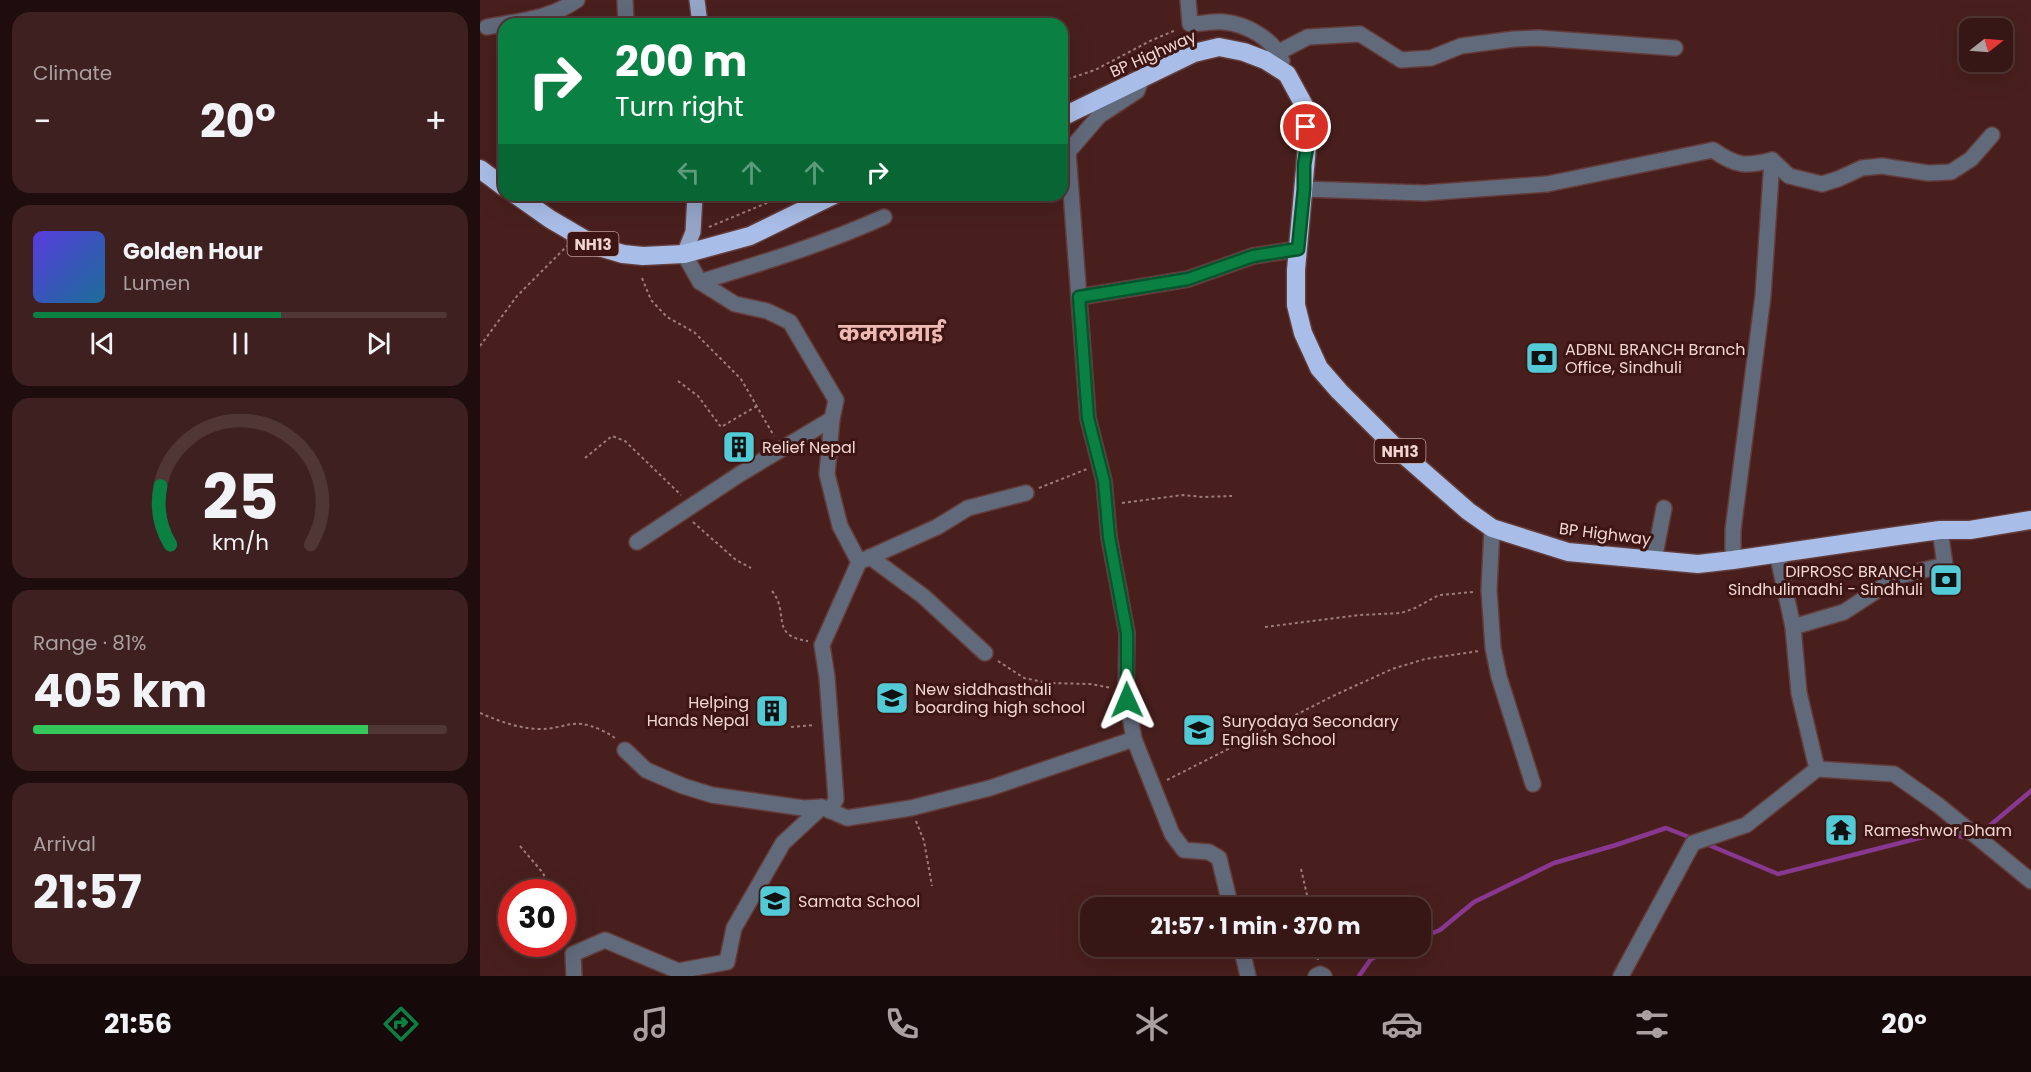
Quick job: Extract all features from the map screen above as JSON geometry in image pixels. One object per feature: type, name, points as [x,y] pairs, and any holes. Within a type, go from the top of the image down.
[{"type":"highway","name":"BP Highway","points":[[1068,114],[1194,53],[1219,47],[1244,51],[1265,60],[1287,74],[1305,107],[1307,147],[1298,249],[1296,305],[1303,333],[1319,368],[1339,392],[1395,447],[1468,511],[1492,528],[1568,552],[1698,564],[1940,530],[1970,530],[2031,520]]},
{"type":"highway","points":[[480,169],[498,182]]},
{"type":"highway","name":"NH13","points":[[524,201],[596,246],[623,254],[643,256],[684,254],[750,236],[822,201]]},
{"type":"main road","points":[[697,0],[699,18]]},
{"type":"main road","points":[[684,254],[693,232],[695,201]]},
{"type":"street","points":[[532,18],[560,11],[577,0]]},
{"type":"street","points":[[625,0],[626,18]]},
{"type":"street","points":[[1188,0],[1190,24],[1224,22],[1254,30],[1279,52],[1287,74]]},
{"type":"street","points":[[487,27],[498,25]]},
{"type":"street","points":[[1279,52],[1308,37],[1360,34],[1401,60],[1431,58],[1461,46],[1514,39],[1539,38],[1675,48]]},
{"type":"street","points":[[1141,80],[1137,91],[1099,116],[1068,152],[1088,418],[1100,464],[1109,537],[1127,633],[1126,693],[1134,739],[1172,834],[1184,850],[1209,852],[1219,858],[1228,897]]},
{"type":"street","points":[[1772,160],[1789,176],[1822,184],[1862,168],[1882,166],[1928,173],[1951,172],[1971,159],[1992,135]]},
{"type":"street","points":[[1304,189],[1424,193],[1548,184],[1713,150],[1741,165],[1753,165],[1772,160]]},
{"type":"street","points":[[1733,560],[1733,530],[1763,296],[1772,160]]},
{"type":"street","points":[[700,282],[797,252],[847,234],[884,217]]},
{"type":"street","points":[[1079,297],[1188,279],[1253,256],[1298,249]]},
{"type":"street","points":[[684,254],[700,282],[735,304],[767,311],[790,322],[836,400],[832,419],[828,474],[840,526],[865,559],[923,596],[985,653]]},
{"type":"street","points":[[637,542],[740,474],[832,419]]},
{"type":"street","points":[[576,953],[605,940],[678,971],[727,962],[734,928],[783,843],[826,809],[836,798],[822,645],[865,559],[937,526],[968,508],[1026,493]]},
{"type":"street","points":[[1653,560],[1664,508]]},
{"type":"street","points":[[1492,528],[1489,590],[1493,648],[1499,676],[1533,784]]},
{"type":"street","points":[[1793,627],[1844,612],[1899,576],[1945,565],[1940,530]]},
{"type":"street","points":[[1778,553],[1793,627],[1799,693],[1817,769]]},
{"type":"street","points":[[625,750],[646,770],[683,786],[712,795],[803,808],[826,809],[847,818],[911,808],[990,788],[1134,739]]},
{"type":"street","points":[[1621,976],[1693,843],[1746,825],[1817,769],[1894,774],[1938,805],[2031,881]]},
{"type":"street","points":[[573,957],[574,976]]},
{"type":"street","points":[[1244,957],[1248,976]]},
{"type":"street","points":[[1316,976],[1320,974],[1324,976]]},
{"type":"path","points":[[1068,79],[1095,70],[1150,41],[1190,24]]},
{"type":"path","points":[[693,232],[719,224],[772,201]]},
{"type":"path","points":[[480,346],[517,296],[578,236]]},
{"type":"path","points":[[642,278],[651,300],[667,317],[694,332],[741,379],[782,450]]},
{"type":"path","points":[[678,381],[698,396],[722,428],[758,406]]},
{"type":"path","points":[[585,458],[612,436],[625,441],[691,507],[694,523],[736,560],[752,568]]},
{"type":"path","points":[[1026,493],[1100,464]]},
{"type":"path","points":[[1106,505],[1183,495],[1232,496]]},
{"type":"path","points":[[1265,627],[1360,615],[1401,613],[1439,595],[1489,590]]},
{"type":"path","points":[[772,591],[779,604],[785,632],[791,638],[822,645]]},
{"type":"path","points":[[1153,787],[1333,696],[1392,669],[1425,659],[1493,648]]},
{"type":"path","points":[[985,653],[1024,678],[1048,683],[1090,684],[1114,688],[1126,693]]},
{"type":"path","points":[[480,713],[511,725],[540,729],[570,723],[588,724],[612,735],[625,750]]},
{"type":"path","points":[[791,727],[830,723]]},
{"type":"path","points":[[911,808],[924,841],[932,886]]},
{"type":"path","points":[[520,846],[546,879]]},
{"type":"path","points":[[1301,869],[1307,897]]},
{"type":"waterway","points":[[1976,833],[1982,832],[2031,791]]},
{"type":"waterway","points":[[1431,934],[1440,930],[1474,902],[1554,863],[1666,828],[1694,839]]},
{"type":"waterway","points":[[1704,843],[1778,874],[1943,832],[1968,836]]},
{"type":"waterway","points":[[1359,976],[1371,959],[1375,957]]},
{"type":"place","name":"ADBNL BRANCH Branch Office, Sindhuli","points":[[1542,358]]},
{"type":"place","name":"Relief Nepal","points":[[739,447]]},
{"type":"place","name":"DIPROSC BRANCH Sindhulimadhi - Sindhuli","points":[[1946,580]]},
{"type":"place","name":"New siddhasthali boarding high school","points":[[892,698]]},
{"type":"place","name":"Helping Hands Nepal","points":[[772,711]]},
{"type":"place","name":"Suryodaya Secondary English School","points":[[1199,730]]},
{"type":"place","name":"Rameshwor Dham","points":[[1841,830]]},
{"type":"place","name":"Samata School","points":[[775,901]]},
{"type":"district","name":"कमलामाई","points":[[891,333]]},
{"type":"route","points":[[1127,700],[1127,633],[1109,537],[1104,481],[1088,418],[1079,297],[1188,279],[1253,256],[1298,249],[1307,147],[1306,127]]}]
